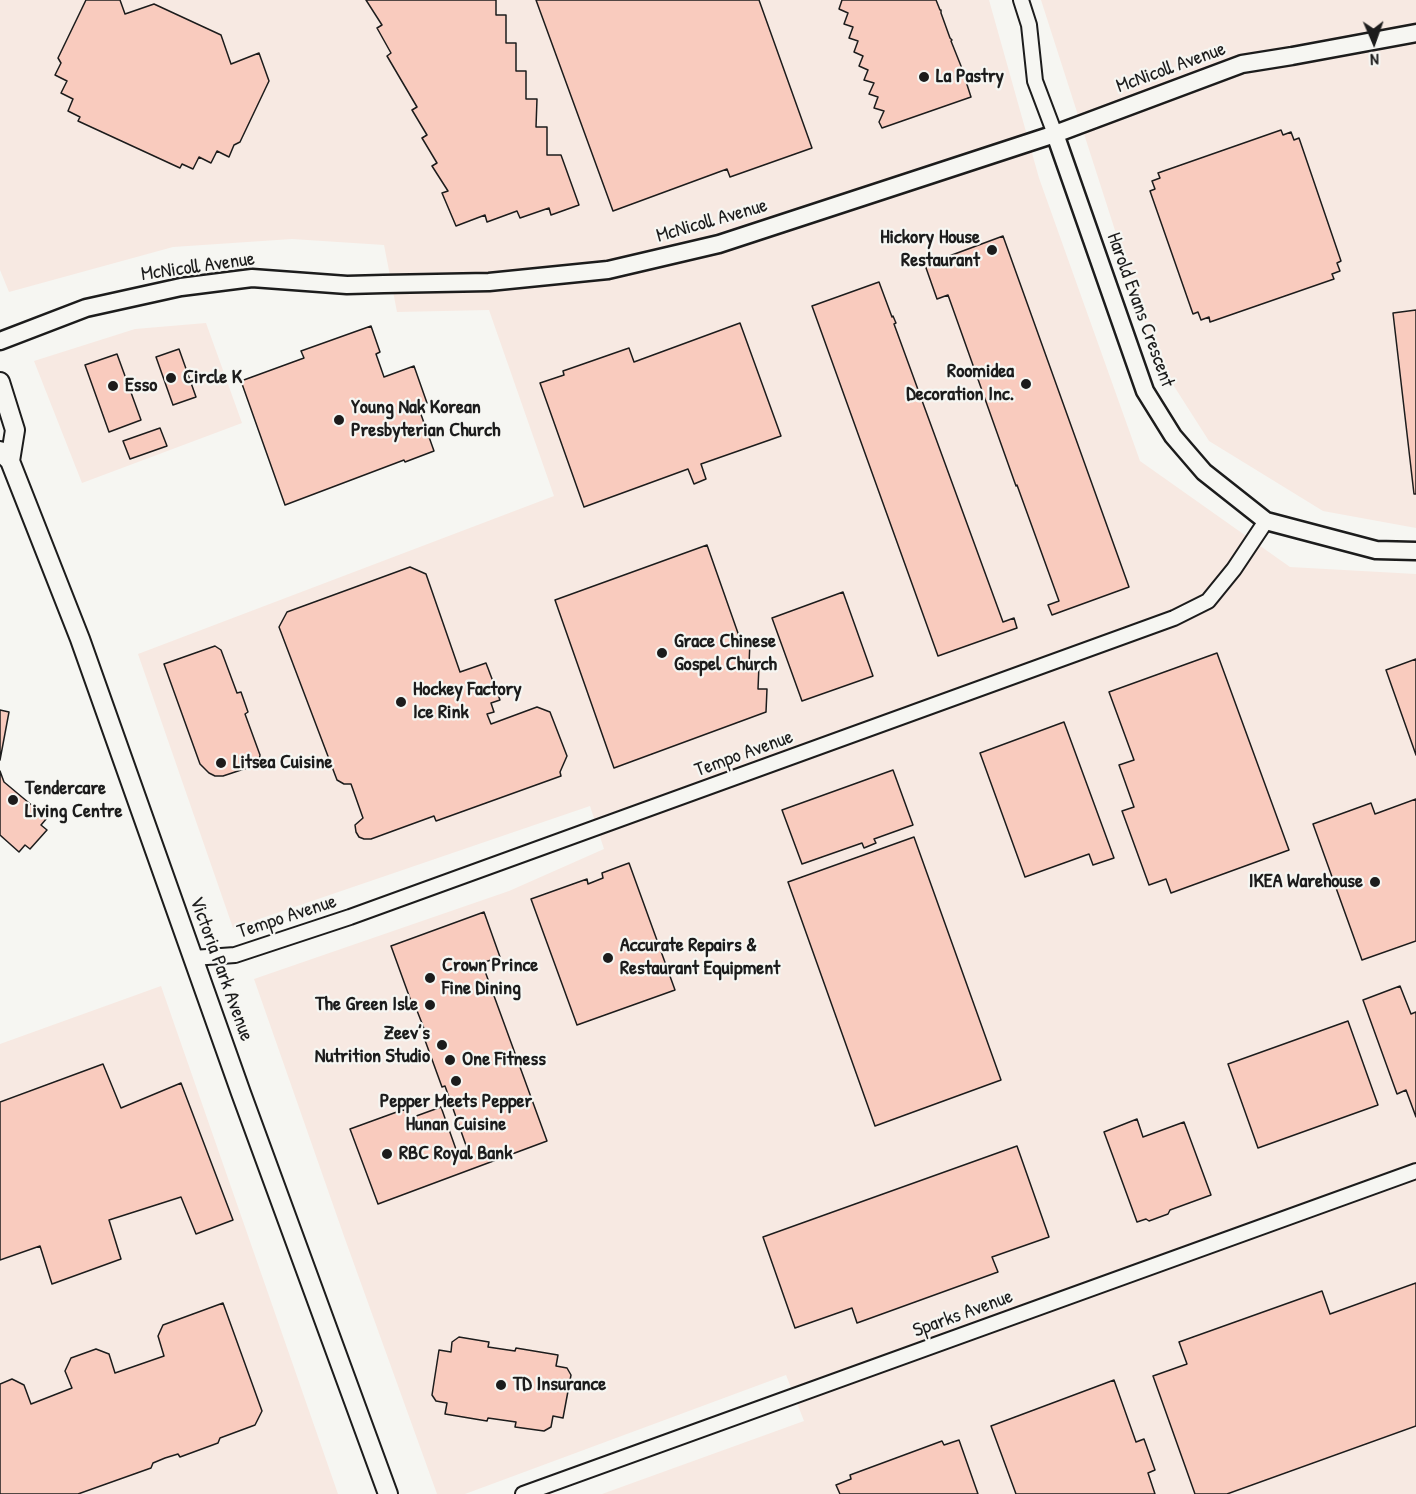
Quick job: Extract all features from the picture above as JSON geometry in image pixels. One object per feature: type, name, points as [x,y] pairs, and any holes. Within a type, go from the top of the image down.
[{"type":"main road","name":"Victoria Park Avenue","points":[[0,382],[15,430],[5,456],[80,639],[164,880],[388,1494]]},
{"type":"street","points":[[1021,0],[1029,25],[1035,81],[1055,134]]},
{"type":"street","name":"McNicoll Avenue","points":[[0,341],[86,308],[181,287],[252,278],[347,285],[489,282],[608,270],[719,244],[1055,134],[1242,64],[1416,33]]},
{"type":"street","name":"Harold Evans Crescent","points":[[1055,134],[1145,390],[1173,436],[1203,472],[1266,521],[1376,550],[1416,551]]},
{"type":"street","name":"Tempo Avenue","points":[[193,958],[235,955],[350,917],[1174,618],[1208,601],[1234,569],[1266,521]]},
{"type":"street","name":"Sparks Avenue","points":[[523,1494],[1416,1171]]},
{"type":"shaded area","points":[[0,0],[989,0],[1039,178],[1140,461],[1290,567],[1416,574],[1416,1494],[602,1494],[804,1421],[786,1375],[465,1494],[437,1494],[254,979],[509,891],[604,849],[590,806],[233,928],[138,654],[554,496],[489,310],[397,312],[384,245],[292,239],[173,247],[9,292],[0,270]]},
{"type":"shaded area","points":[[1041,0],[1416,0],[1416,528],[1323,511],[1209,441],[1156,358]]},
{"type":"shaded area","points":[[206,323],[242,423],[82,483],[34,361],[135,329]]},
{"type":"shaded area","points":[[161,986],[338,1494],[0,1494],[0,1044]]},
{"type":"building","points":[[86,0],[120,0],[125,14],[154,4],[221,35],[231,64],[259,53],[269,81],[240,142],[234,145],[229,157],[217,151],[211,163],[199,157],[193,169],[182,164],[180,168],[78,121],[80,117],[68,111],[73,99],[61,93],[67,81],[55,75],[61,63],[58,58]]},
{"type":"building","points":[[366,0],[496,0],[496,15],[506,15],[506,43],[516,43],[516,71],[526,71],[526,99],[537,99],[536,127],[547,127],[547,155],[561,155],[579,205],[551,215],[549,208],[520,218],[517,211],[487,222],[485,215],[456,226],[442,193],[448,191],[432,166],[437,163],[422,138],[427,135],[412,110],[417,107],[387,56],[391,53],[377,28],[382,25]]},
{"type":"building","points":[[536,0],[759,0],[812,148],[730,177],[727,169],[613,211]]},
{"type":"building","points":[[842,0],[936,0],[971,97],[882,128],[879,122],[884,111],[874,108],[878,97],[869,94],[874,83],[864,80],[868,70],[859,66],[863,56],[854,52],[858,41],[849,38],[853,27],[844,24],[848,13],[839,9]]},
{"type":"building","points":[[1281,130],[1283,135],[1291,132],[1294,140],[1299,138],[1341,261],[1337,263],[1340,271],[1332,274],[1334,279],[1210,322],[1209,317],[1201,320],[1198,312],[1193,314],[1150,191],[1155,189],[1152,181],[1160,178],[1158,173]]},
{"type":"building","points":[[1003,236],[1129,587],[1052,615],[1048,605],[1059,601],[1017,485],[948,295],[937,299],[925,265]]},
{"type":"building","points":[[879,282],[896,323],[894,324],[1003,622],[1014,618],[1017,628],[938,656],[812,306]]},
{"type":"building","points":[[1416,310],[1416,494],[1414,494],[1393,313]]},
{"type":"building","points":[[740,323],[781,436],[701,464],[706,479],[694,484],[688,469],[584,507],[540,383],[564,375],[563,371],[629,348],[634,362]]},
{"type":"building","name":"Young Nak Korean Presbyterian Church","points":[[371,326],[380,352],[376,354],[384,377],[414,366],[427,403],[418,406],[434,451],[285,505],[241,381],[304,358],[301,351]]},
{"type":"building","points":[[179,349],[196,397],[173,405],[156,357]]},
{"type":"building","points":[[117,354],[141,420],[109,432],[85,365]]},
{"type":"building","points":[[160,428],[167,446],[130,459],[123,441]]},
{"type":"building","name":"Grace Chinese Gospel Church","points":[[707,545],[739,641],[750,641],[749,665],[759,665],[758,689],[767,689],[766,712],[614,768],[555,600]]},
{"type":"building","name":"Hockey Factory Ice Rink","points":[[410,567],[426,574],[460,672],[486,663],[500,700],[491,703],[494,712],[487,714],[491,724],[537,707],[550,712],[567,756],[560,772],[561,776],[436,821],[434,816],[371,839],[364,839],[356,832],[355,825],[363,818],[351,784],[344,784],[337,780],[279,627],[287,612]]},
{"type":"building","points":[[843,592],[873,676],[802,701],[772,618]]},
{"type":"building","points":[[215,646],[221,650],[237,693],[241,692],[248,712],[245,714],[260,755],[256,765],[223,776],[209,773],[200,764],[164,664]]},
{"type":"building","points":[[1217,653],[1289,850],[1171,893],[1166,879],[1149,885],[1122,811],[1134,807],[1119,765],[1134,760],[1109,692]]},
{"type":"building","points":[[1416,659],[1416,755],[1386,670]]},
{"type":"building","name":"Tendercare Living Centre","points":[[0,710],[9,712],[0,760]]},
{"type":"building","points":[[1064,722],[1114,858],[1093,865],[1089,854],[1025,877],[980,753]]},
{"type":"building","points":[[893,770],[913,825],[874,839],[876,843],[864,848],[862,843],[802,864],[782,810]]},
{"type":"building","name":"Tendercare Living Centre","points":[[0,771],[4,782],[47,818],[41,825],[47,830],[30,849],[25,845],[19,852],[0,835]]},
{"type":"building","name":"IKEA Warehouse","points":[[1416,799],[1416,941],[1362,960],[1313,824],[1371,803],[1375,814]]},
{"type":"building","points":[[914,837],[1001,1080],[875,1126],[788,882]]},
{"type":"building","name":"Accurate Repairs & Restaurant Equipment","points":[[629,863],[675,990],[577,1025],[531,899],[587,879],[588,884],[603,878],[602,873]]},
{"type":"building","points":[[484,912],[500,957],[482,963],[547,1141],[378,1204],[350,1129],[405,1109],[408,1119],[441,1107],[458,1155],[468,1151],[445,1086],[442,1087],[422,1032],[425,1031],[414,1003],[412,1004],[391,946]]},
{"type":"building","points":[[1400,986],[1411,1014],[1416,1012],[1416,1117],[1406,1090],[1397,1094],[1363,1000]]},
{"type":"building","points":[[1348,1021],[1378,1105],[1258,1148],[1228,1064]]},
{"type":"building","points":[[103,1064],[121,1108],[181,1083],[233,1220],[196,1234],[181,1197],[109,1220],[121,1259],[52,1284],[40,1246],[0,1260],[0,1102]]},
{"type":"building","points":[[1137,1119],[1143,1137],[1184,1122],[1211,1195],[1170,1210],[1168,1214],[1149,1221],[1146,1219],[1137,1222],[1104,1132]]},
{"type":"building","points":[[1017,1146],[1049,1237],[992,1257],[998,1272],[857,1323],[852,1308],[795,1328],[763,1237]]},
{"type":"building","points":[[1416,1283],[1416,1426],[1227,1494],[1195,1494],[1153,1376],[1187,1364],[1179,1342],[1322,1291],[1330,1314]]},
{"type":"building","points":[[223,1303],[262,1411],[255,1425],[220,1438],[218,1443],[180,1457],[178,1454],[165,1458],[153,1463],[151,1468],[78,1494],[0,1494],[0,1384],[12,1379],[24,1385],[31,1404],[72,1388],[65,1371],[71,1358],[96,1349],[109,1354],[115,1373],[164,1356],[158,1336],[163,1325]]},
{"type":"building","name":"TD Insurance","points":[[459,1337],[489,1342],[488,1347],[515,1351],[516,1348],[558,1355],[556,1366],[567,1368],[571,1375],[563,1418],[553,1416],[551,1427],[544,1431],[515,1427],[516,1422],[488,1418],[487,1421],[445,1414],[447,1403],[436,1401],[432,1395],[439,1350],[451,1352],[452,1342]]},
{"type":"building","points":[[1114,1380],[1136,1442],[1144,1439],[1155,1470],[1148,1473],[1155,1494],[1016,1494],[991,1426]]},
{"type":"building","points":[[959,1440],[978,1494],[840,1494],[836,1485],[851,1479],[850,1475],[942,1441],[944,1445]]},
{"type":"place","name":"La Pastry","points":[[924,77]]},
{"type":"place","name":"Hickory House Restaurant","points":[[992,250]]},
{"type":"place","name":"Circle K","points":[[171,378]]},
{"type":"place","name":"Roomidea Decoration Inc.","points":[[1026,384]]},
{"type":"place","name":"Esso","points":[[113,386]]},
{"type":"place","name":"Young Nak Korean Presbyterian Church","points":[[339,420]]},
{"type":"place","name":"Grace Chinese Gospel Church","points":[[662,653]]},
{"type":"place","name":"Hockey Factory Ice Rink","points":[[401,702]]},
{"type":"place","name":"Litsea Cuisine","points":[[221,763]]},
{"type":"place","name":"Tendercare Living Centre","points":[[13,800]]},
{"type":"place","name":"IKEA Warehouse","points":[[1375,882]]},
{"type":"place","name":"Accurate Repairs & Restaurant Equipment","points":[[608,958]]},
{"type":"place","name":"Crown Prince Fine Dining","points":[[430,978]]},
{"type":"place","name":"The Green Isle","points":[[430,1005]]},
{"type":"place","name":"Zeev’s Nutrition Studio","points":[[442,1045]]},
{"type":"place","name":"One Fitness","points":[[450,1060]]},
{"type":"place","name":"Pepper Meets Pepper Hunan Cuisine","points":[[456,1081]]},
{"type":"place","name":"RBC Royal Bank","points":[[387,1154]]},
{"type":"place","name":"TD Insurance","points":[[501,1385]]}]
